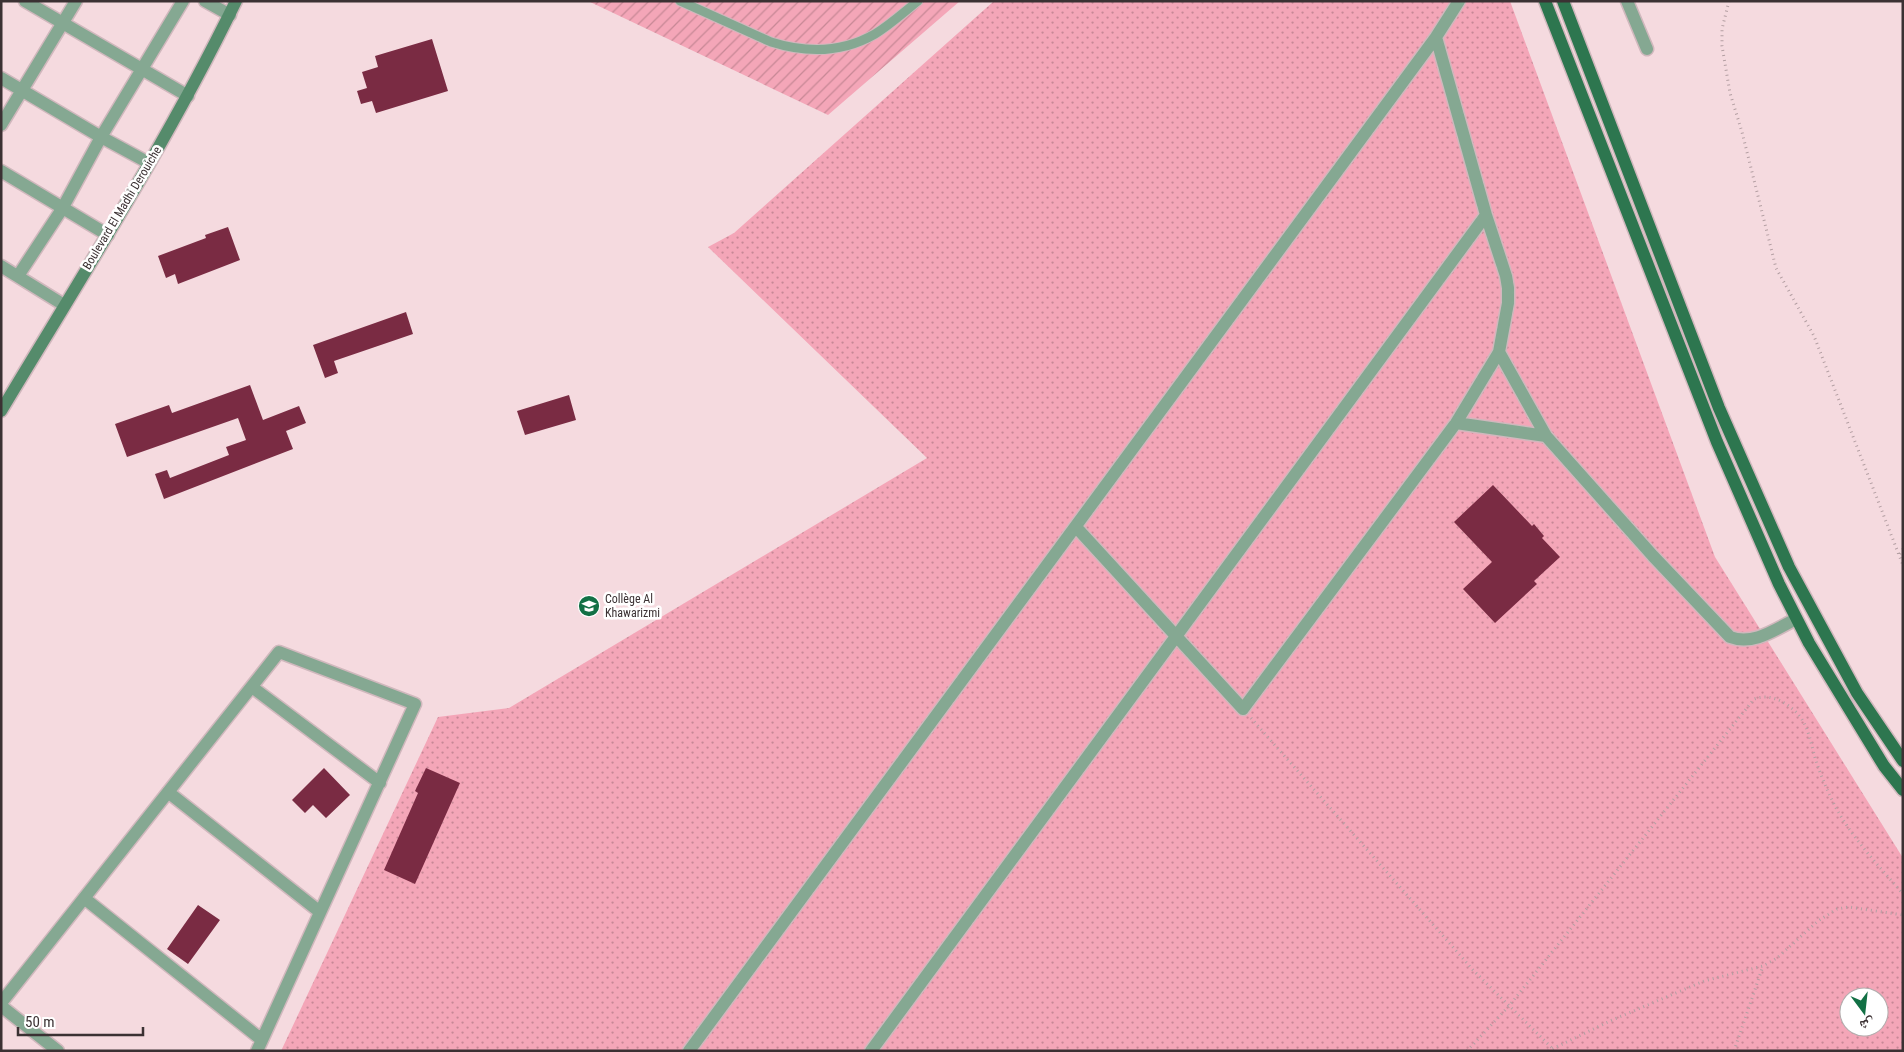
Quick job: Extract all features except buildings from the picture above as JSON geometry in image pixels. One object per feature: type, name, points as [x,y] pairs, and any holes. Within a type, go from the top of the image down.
[{"type":"main road","points":[[1546,1],[1717,442],[1796,619],[1884,766],[1903,790]]},
{"type":"main road","points":[[1563,1],[1719,408],[1788,568],[1857,693],[1903,761]]},
{"type":"street","points":[[25,1],[188,96]]},
{"type":"street","points":[[1,125],[76,1]]},
{"type":"street","points":[[18,276],[62,208],[101,137],[183,1]]},
{"type":"street","points":[[205,1],[230,14]]},
{"type":"street","name":"Boulevard El Madhi Derouiche","points":[[1,410],[108,235],[188,96],[236,1]]},
{"type":"street","points":[[689,1051],[1436,37],[1459,1]]},
{"type":"street","points":[[1627,1],[1647,49]]},
{"type":"street","points":[[1076,527],[1243,708],[1456,423],[1498,352],[1508,303],[1506,276],[1486,215],[1436,37]]},
{"type":"street","points":[[1,78],[149,163]]},
{"type":"street","points":[[1,171],[108,235]]},
{"type":"street","points":[[871,1051],[1486,215]]},
{"type":"street","points":[[1,266],[64,305]]},
{"type":"street","points":[[1498,352],[1546,436],[1653,556],[1730,637],[1744,641],[1755,639],[1796,619]]},
{"type":"street","points":[[1456,423],[1546,436]]},
{"type":"street","points":[[58,1051],[1,1005],[84,898],[279,652],[415,704],[259,1045],[84,898]]},
{"type":"street","points":[[252,687],[380,783]]},
{"type":"street","points":[[168,792],[320,912]]},
{"type":"lane","points":[[680,1],[771,42],[786,47],[817,50],[840,47],[862,40],[888,25],[918,1]]},
{"type":"path","points":[[1729,1],[1722,28],[1722,46],[1730,93],[1742,132],[1776,268],[1814,336],[1903,565]]},
{"type":"path","points":[[1899,555],[1903,549]]},
{"type":"path","points":[[1467,1051],[1509,1006],[1754,699],[1762,696],[1774,698],[1787,705],[1799,715],[1806,727],[1817,762],[1836,807],[1867,851],[1903,894]]},
{"type":"path","points":[[1243,708],[1474,970],[1552,1048]]},
{"type":"path","points":[[1548,1051],[1610,1021],[1704,981],[1763,966],[1777,958],[1818,921],[1837,909],[1856,907],[1903,915]]},
{"type":"path","points":[[1734,1051],[1763,966]]},
{"type":"shaded area","points":[[588,1],[960,1],[828,115]]},
{"type":"shaded area","points":[[994,1],[1510,1],[1715,557],[1903,858],[1903,1051],[281,1051],[438,717],[509,708],[927,458],[708,247],[734,233]]},
{"type":"place","name":"Collège Al Khawarizmi","points":[[589,606]]}]
